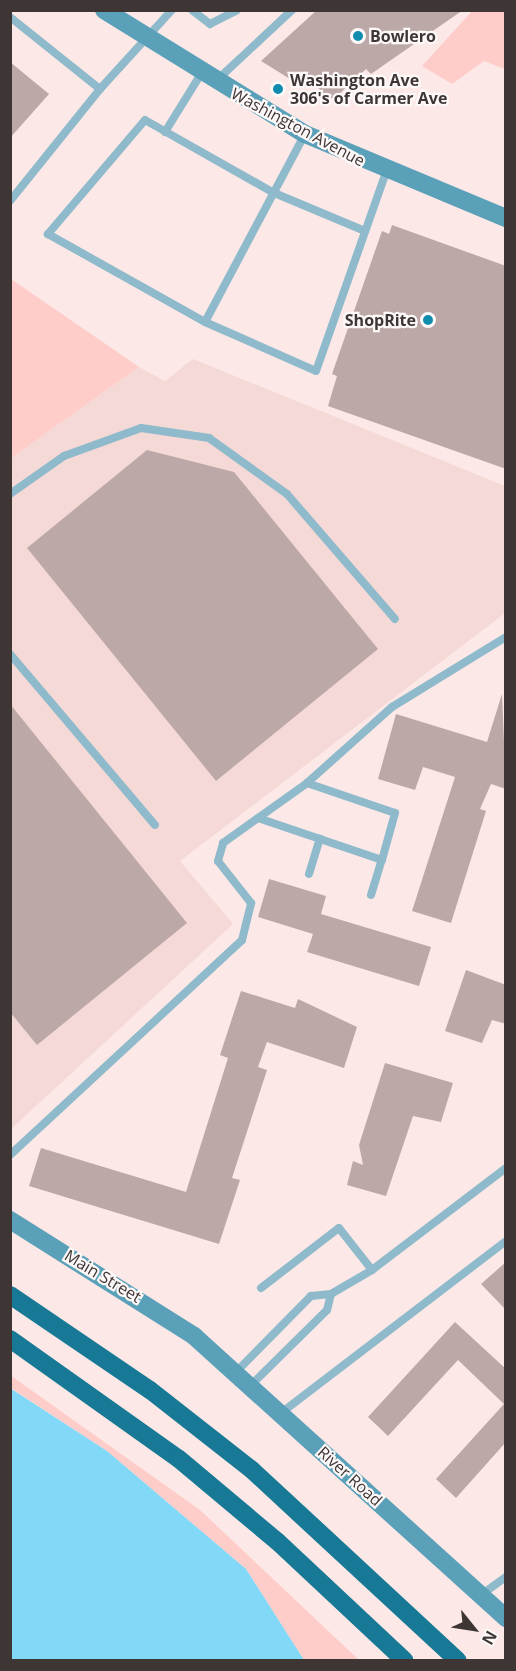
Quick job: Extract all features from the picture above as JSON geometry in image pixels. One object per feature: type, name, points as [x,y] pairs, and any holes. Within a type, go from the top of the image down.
[{"type":"highway","points":[[10,1294],[219,1443],[341,1548],[458,1660]]},
{"type":"highway","points":[[10,1339],[179,1459],[301,1562],[404,1660]]},
{"type":"street","name":"Washington Avenue","points":[[104,10],[208,78],[305,134],[386,172],[506,218]]},
{"type":"street","name":"Main Street","points":[[10,1220],[194,1336]]},
{"type":"street","name":"River Road","points":[[194,1336],[506,1618]]},
{"type":"lane","points":[[10,201],[100,89],[172,10]]},
{"type":"lane","points":[[192,10],[210,24],[237,10]]},
{"type":"lane","points":[[165,132],[208,78],[292,10]]},
{"type":"lane","points":[[10,17],[100,89]]},
{"type":"lane","points":[[365,231],[274,193],[145,120],[48,234],[205,322],[316,371],[386,172]]},
{"type":"lane","points":[[205,322],[305,134]]},
{"type":"lane","points":[[10,494],[64,456],[141,428],[208,438],[287,494],[395,619]]},
{"type":"lane","points":[[10,1155],[242,940],[251,903],[218,861],[223,843],[307,783],[392,707],[506,637]]},
{"type":"lane","points":[[10,654],[156,825]]},
{"type":"lane","points":[[307,783],[395,813],[371,895]]},
{"type":"lane","points":[[258,818],[382,860]]},
{"type":"lane","points":[[309,874],[320,839]]},
{"type":"lane","points":[[235,1373],[311,1296],[330,1294],[372,1270],[506,1168]]},
{"type":"lane","points":[[261,1288],[339,1228],[372,1270]]},
{"type":"lane","points":[[281,1413],[506,1241]]},
{"type":"lane","points":[[250,1386],[327,1310],[330,1294]]},
{"type":"lane","points":[[481,1595],[506,1577]]},
{"type":"shaded area","points":[[473,10],[505,11],[505,69],[484,61],[452,84],[422,66]]},
{"type":"shaded area","points":[[11,279],[139,367],[10,458]]},
{"type":"shaded area","points":[[193,359],[505,486],[505,613],[180,861],[233,924],[11,1129],[11,458],[139,367],[165,381]]},
{"type":"shaded area","points":[[10,1375],[200,1510],[359,1660],[304,1660],[246,1569],[107,1451],[11,1388]]},
{"type":"water","points":[[10,1388],[107,1451],[246,1569],[304,1660],[11,1660]]},
{"type":"building","name":"Bowlero","points":[[317,10],[463,10],[371,74],[366,69],[335,98],[327,98],[311,80],[303,87],[261,61]]},
{"type":"building","points":[[10,62],[49,94],[10,138]]},
{"type":"building","name":"ShopRite","points":[[392,225],[506,266],[506,469],[328,406],[337,376],[332,374],[382,231],[389,234]]},
{"type":"building","points":[[147,450],[234,472],[378,649],[216,781],[27,548]]},
{"type":"building","points":[[502,694],[506,789],[491,784],[480,809],[486,811],[451,923],[412,911],[455,777],[423,767],[415,790],[378,779],[396,714],[487,742]]},
{"type":"building","points":[[10,704],[187,923],[37,1045],[10,1012]]},
{"type":"building","points":[[269,879],[326,896],[321,914],[431,947],[419,986],[307,952],[313,934],[258,917]]},
{"type":"building","points":[[466,970],[506,985],[506,1024],[492,1020],[482,1043],[445,1031]]},
{"type":"building","points":[[241,991],[295,1008],[298,999],[357,1027],[344,1068],[267,1042],[258,1067],[267,1070],[232,1178],[240,1180],[219,1244],[29,1186],[41,1148],[186,1192],[228,1058],[220,1055]]},
{"type":"building","points":[[385,1063],[453,1083],[441,1122],[413,1116],[386,1196],[347,1185],[353,1161],[363,1165],[359,1145]]},
{"type":"building","points":[[506,1262],[506,1310],[481,1284]]},
{"type":"building","points":[[455,1322],[506,1369],[506,1442],[456,1498],[436,1479],[504,1404],[458,1360],[388,1436],[368,1417]]},
{"type":"place","name":"Bowlero","points":[[358,36]]},
{"type":"place","name":"Washington Ave 306's of Carmer Ave","points":[[278,89]]},
{"type":"place","name":"ShopRite","points":[[428,320]]}]
